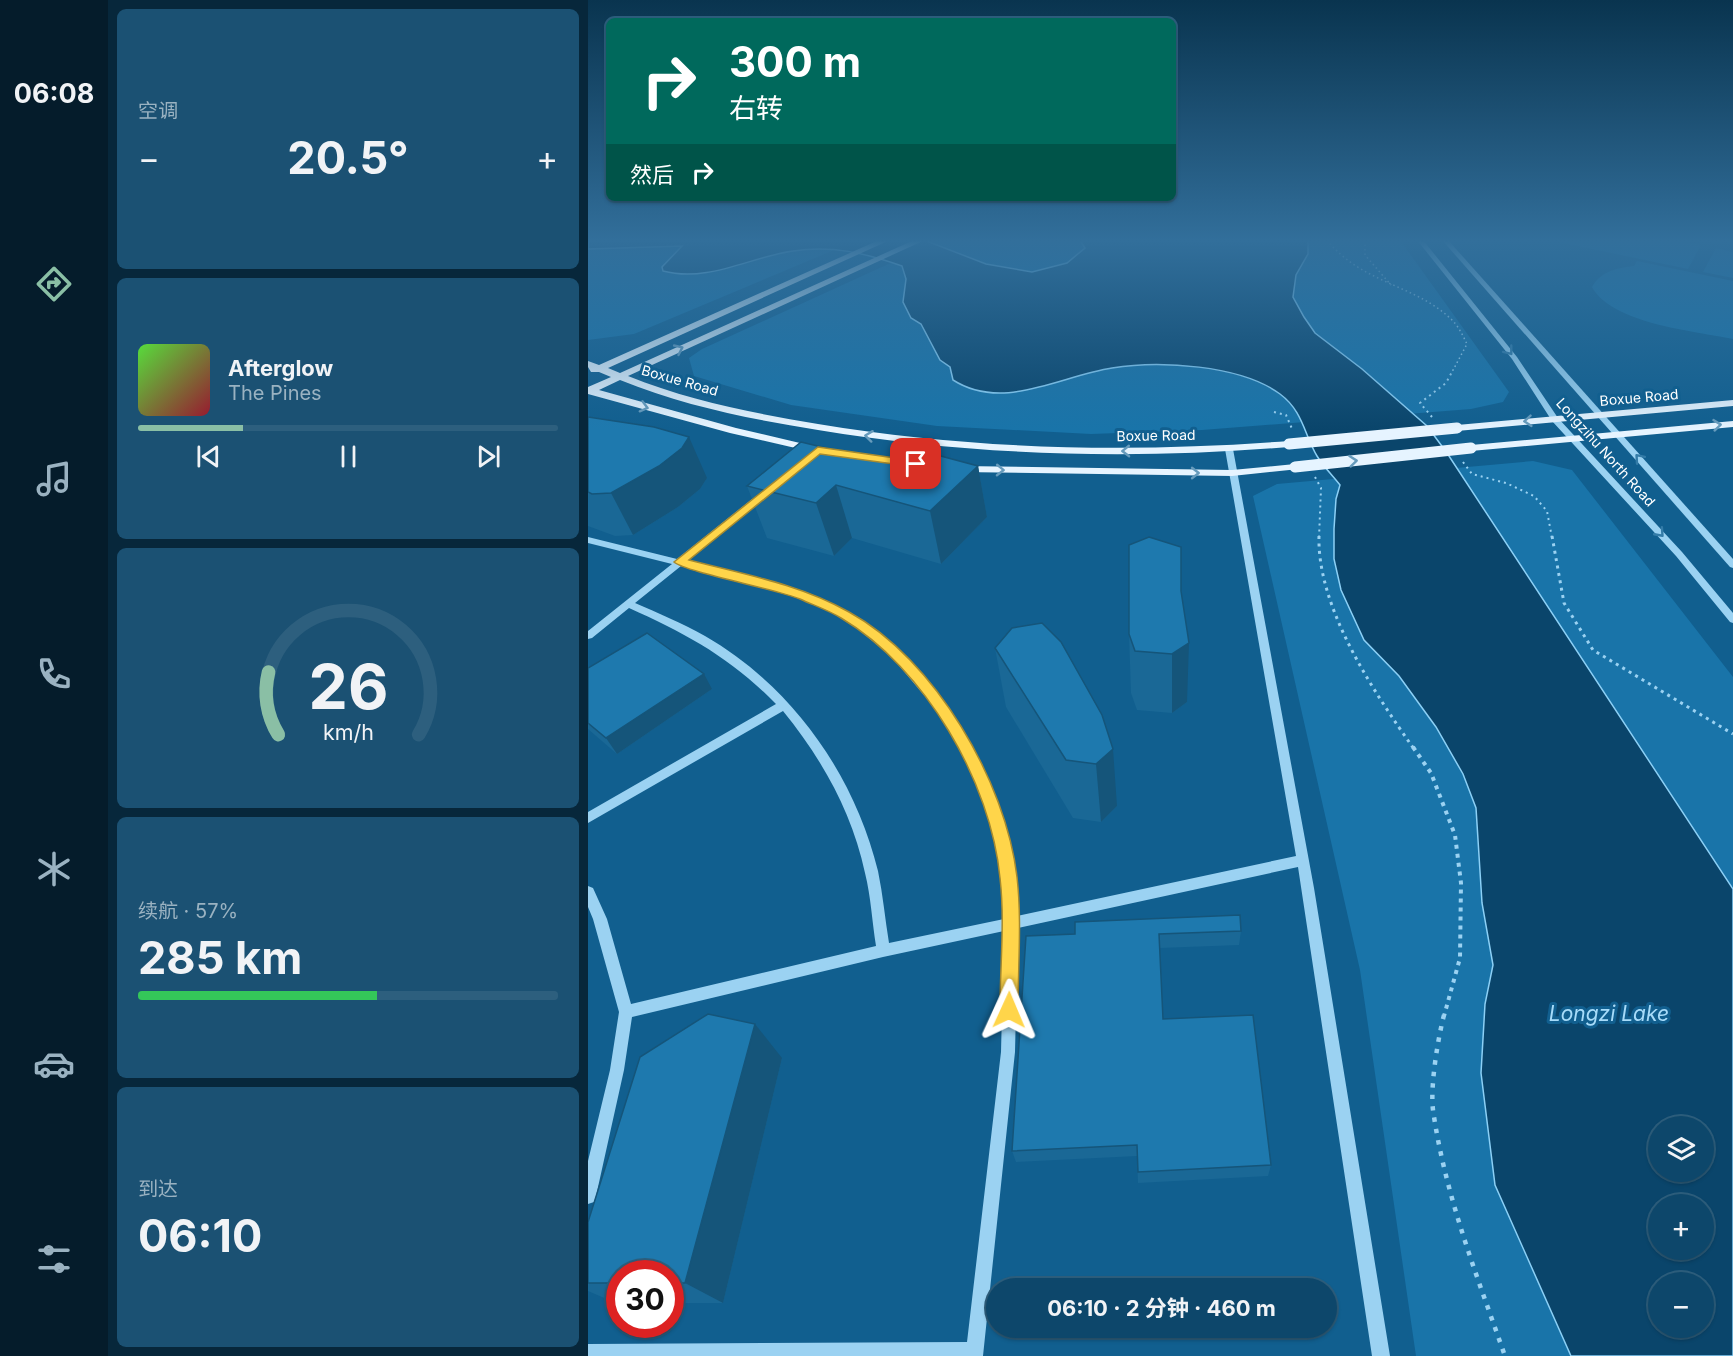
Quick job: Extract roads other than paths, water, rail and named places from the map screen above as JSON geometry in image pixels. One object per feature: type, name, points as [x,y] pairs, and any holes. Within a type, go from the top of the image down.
[{"type":"main road","points":[[592,368],[741,303]]},
{"type":"main road","points":[[589,391],[781,303]]},
{"type":"main road","name":"Boxue Road","points":[[592,368],[670,395],[757,416],[852,433],[961,448],[1100,451],[1229,449],[1293,440],[1733,403]]},
{"type":"main road","points":[[589,391],[821,454],[923,465]]},
{"type":"main road","points":[[945,468],[1232,473],[1733,424]]},
{"type":"street","name":"Longzihu North Road","points":[[1471,303],[1515,358],[1555,419],[1679,554],[1733,620]]},
{"type":"street","name":"Longzihu North Road","points":[[1502,303],[1733,565]]},
{"type":"street","points":[[1229,449],[1303,860],[1381,1356]]},
{"type":"street","points":[[588,636],[772,488]]},
{"type":"street","points":[[588,540],[790,590],[846,615],[895,653],[944,711],[976,764],[997,819],[1009,878],[1011,925],[1008,1052],[974,1354],[588,1353]]},
{"type":"street","points":[[627,604],[703,640],[738,663],[784,705],[808,731],[837,778],[871,868],[883,951]]},
{"type":"street","points":[[588,818],[784,705]]},
{"type":"street","points":[[626,1012],[883,951],[1303,860]]},
{"type":"street","points":[[588,892],[600,919],[626,1012],[617,1070],[588,1196]]},
{"type":"water","name":"Longzi Lake","points":[[904,303],[1296,303],[1315,333],[1362,369],[1427,426],[1733,889],[1733,1356],[1571,1356],[1495,1185],[1481,1073],[1485,1004],[1493,965],[1482,903],[1476,808],[1463,774],[1436,727],[1399,676],[1364,640],[1341,590],[1334,559],[1336,499],[1340,485],[1317,456],[1294,408],[1280,394],[1264,384],[1222,371],[1176,365],[1112,368],[1012,392],[992,393],[972,389],[953,380],[950,367],[940,360],[921,324],[911,318]]}]
